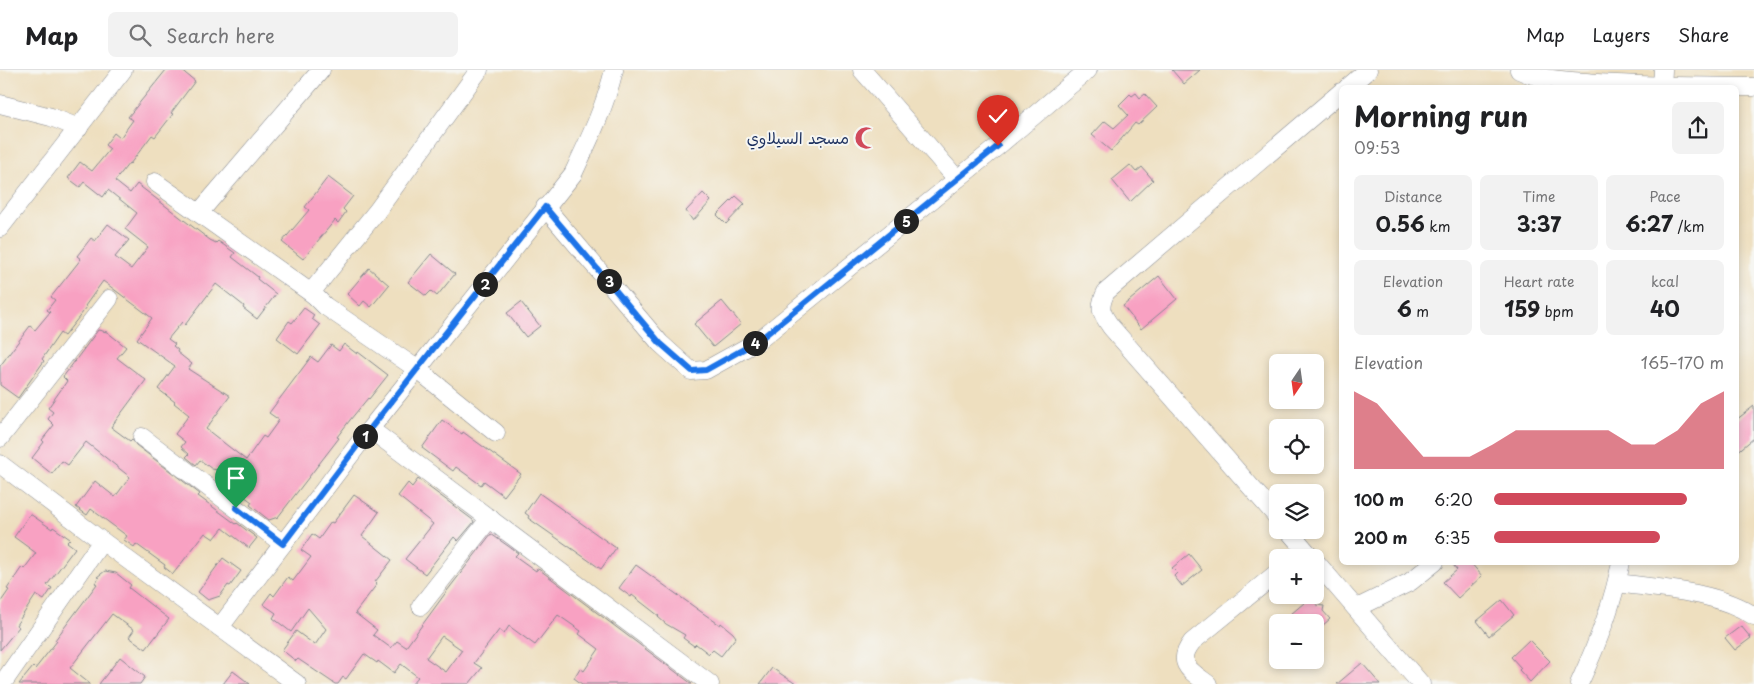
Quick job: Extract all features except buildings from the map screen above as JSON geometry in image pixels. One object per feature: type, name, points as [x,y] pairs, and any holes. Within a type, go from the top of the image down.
[{"type":"street","points":[[0,228],[124,70]]},
{"type":"street","points":[[200,213],[321,70]]},
{"type":"street","points":[[314,295],[313,290],[377,211],[478,70]]},
{"type":"street","points":[[220,627],[370,429],[573,174],[606,99],[614,70]]},
{"type":"street","points":[[862,70],[957,179]]},
{"type":"street","points":[[1350,85],[1368,70]]},
{"type":"street","points":[[1519,70],[1543,78],[1559,80],[1662,81],[1723,85]]},
{"type":"street","points":[[545,207],[660,343],[692,371],[706,370],[758,341],[957,179],[1080,72]]},
{"type":"street","points":[[1739,86],[1754,87]]},
{"type":"street","points":[[1269,508],[1111,327],[1102,316],[1101,308],[1106,292],[1339,94]]},
{"type":"street","points":[[0,104],[51,117],[79,128]]},
{"type":"street","points":[[156,182],[314,295],[326,306],[417,369],[496,433]]},
{"type":"street","points":[[0,438],[109,299]]},
{"type":"street","points":[[370,429],[710,684]]},
{"type":"street","points":[[142,437],[283,544]]},
{"type":"street","points":[[0,464],[297,684]]},
{"type":"street","points":[[421,606],[490,518]]},
{"type":"street","points":[[2,684],[102,541]]},
{"type":"street","points":[[1357,608],[1410,582],[1431,565]]},
{"type":"street","points":[[1579,684],[1606,618],[1620,565]]},
{"type":"street","points":[[1324,574],[1357,608],[1421,684]]},
{"type":"street","points":[[1208,684],[1185,663],[1184,655],[1186,650],[1192,642],[1269,579]]},
{"type":"street","points":[[1617,583],[1696,594],[1725,602],[1754,616]]},
{"type":"place","name":"مسجد السيلاوي","points":[[866,138]]},
{"type":"route","points":[[236,508],[283,544],[370,429],[545,207],[624,298],[660,343],[692,371],[706,370],[758,341],[998,146]]}]
